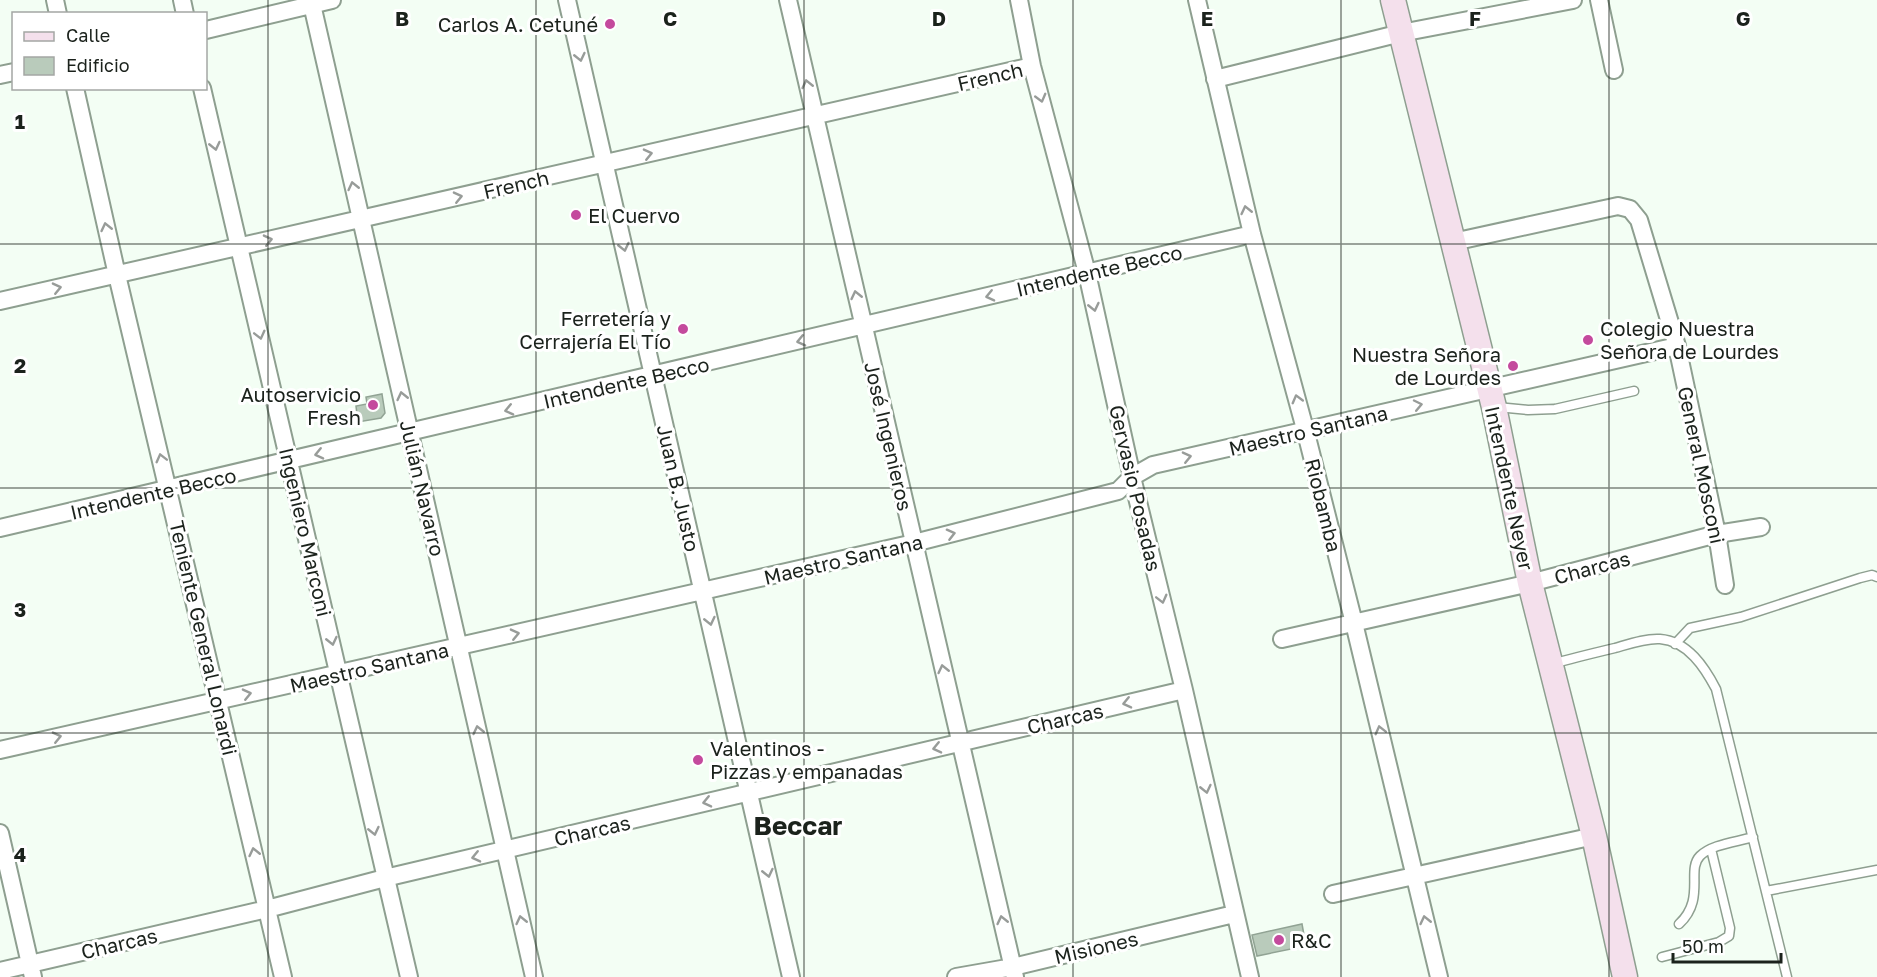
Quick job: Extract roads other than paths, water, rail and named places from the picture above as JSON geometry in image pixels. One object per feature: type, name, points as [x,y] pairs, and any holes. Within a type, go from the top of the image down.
[{"type":"street","points":[[207,30],[311,2],[332,0]]},
{"type":"street","name":"Juan B. Justo","points":[[567,0],[791,977]]},
{"type":"street","name":"José Ingenieros","points":[[788,0],[1014,972]]},
{"type":"street","name":"Gervasio Posadas","points":[[1019,0],[1032,66],[1087,273],[1132,477],[1250,977]]},
{"type":"street","name":"Riobamba","points":[[1197,0],[1252,234],[1305,429],[1354,623],[1438,977]]},
{"type":"street","name":"Intendente Neyer","points":[[1393,0],[1491,398],[1530,583],[1594,836],[1625,977]]},
{"type":"street","points":[[1215,79],[1401,33],[1573,0]]},
{"type":"street","points":[[1599,0],[1614,70]]},
{"type":"street","name":"Julián Navarro","points":[[311,2],[534,977]]},
{"type":"street","name":"French","points":[[0,301],[1032,66]]},
{"type":"street","name":"Teniente General Lonardi","points":[[75,90],[283,977]]},
{"type":"street","name":"Ingeniero Marconi","points":[[202,90],[408,977]]},
{"type":"street","name":"General Mosconi","points":[[1453,242],[1618,206],[1630,209],[1639,220],[1677,346],[1717,534],[1725,585]]},
{"type":"street","name":"Intendente Becco","points":[[0,528],[1252,234]]},
{"type":"street","name":"Maestro Santana","points":[[0,750],[914,543],[1118,491],[1132,477],[1153,465],[1305,429],[1491,398],[1677,346]]},
{"type":"street","name":"Charcas","points":[[1282,639],[1530,583],[1717,534],[1761,527]]},
{"type":"street","name":"Charcas","points":[[0,970],[32,970],[385,878],[1184,690]]},
{"type":"street","points":[[0,833],[32,970]]},
{"type":"street","points":[[1333,894],[1594,836]]},
{"type":"street","name":"Misiones","points":[[956,977],[1014,972],[1234,914]]},
{"type":"lane","points":[[1491,398],[1548,410],[1634,391]]},
{"type":"lane","points":[[1675,644],[1690,628],[1740,617],[1860,578],[1872,575],[1877,577]]},
{"type":"lane","points":[[1551,664],[1639,641],[1661,639],[1692,654],[1706,670],[1716,689],[1787,977]]},
{"type":"lane","points":[[1680,924],[1693,907],[1696,882],[1694,865],[1700,856],[1711,849],[1753,837]]},
{"type":"lane","points":[[1662,957],[1719,942],[1729,936],[1730,928],[1711,849]]},
{"type":"lane","points":[[1766,891],[1877,870]]},
{"type":"place","name":"Carlos A. Cetuné","points":[[610,24]]},
{"type":"place","name":"El Cuervo","points":[[576,215]]},
{"type":"place","name":"Ferretería y Cerrajería El Tío","points":[[683,329]]},
{"type":"place","name":"Colegio Nuestra Señora de Lourdes","points":[[1588,340]]},
{"type":"place","name":"Nuestra Señora de Lourdes","points":[[1513,366]]},
{"type":"place","name":"Autoservicio Fresh","points":[[373,405]]},
{"type":"place","name":"Valentinos - Pizzas y empanadas","points":[[698,760]]},
{"type":"place","name":"R&C","points":[[1279,940]]},
{"type":"district","name":"Beccar","points":[[798,825]]}]
